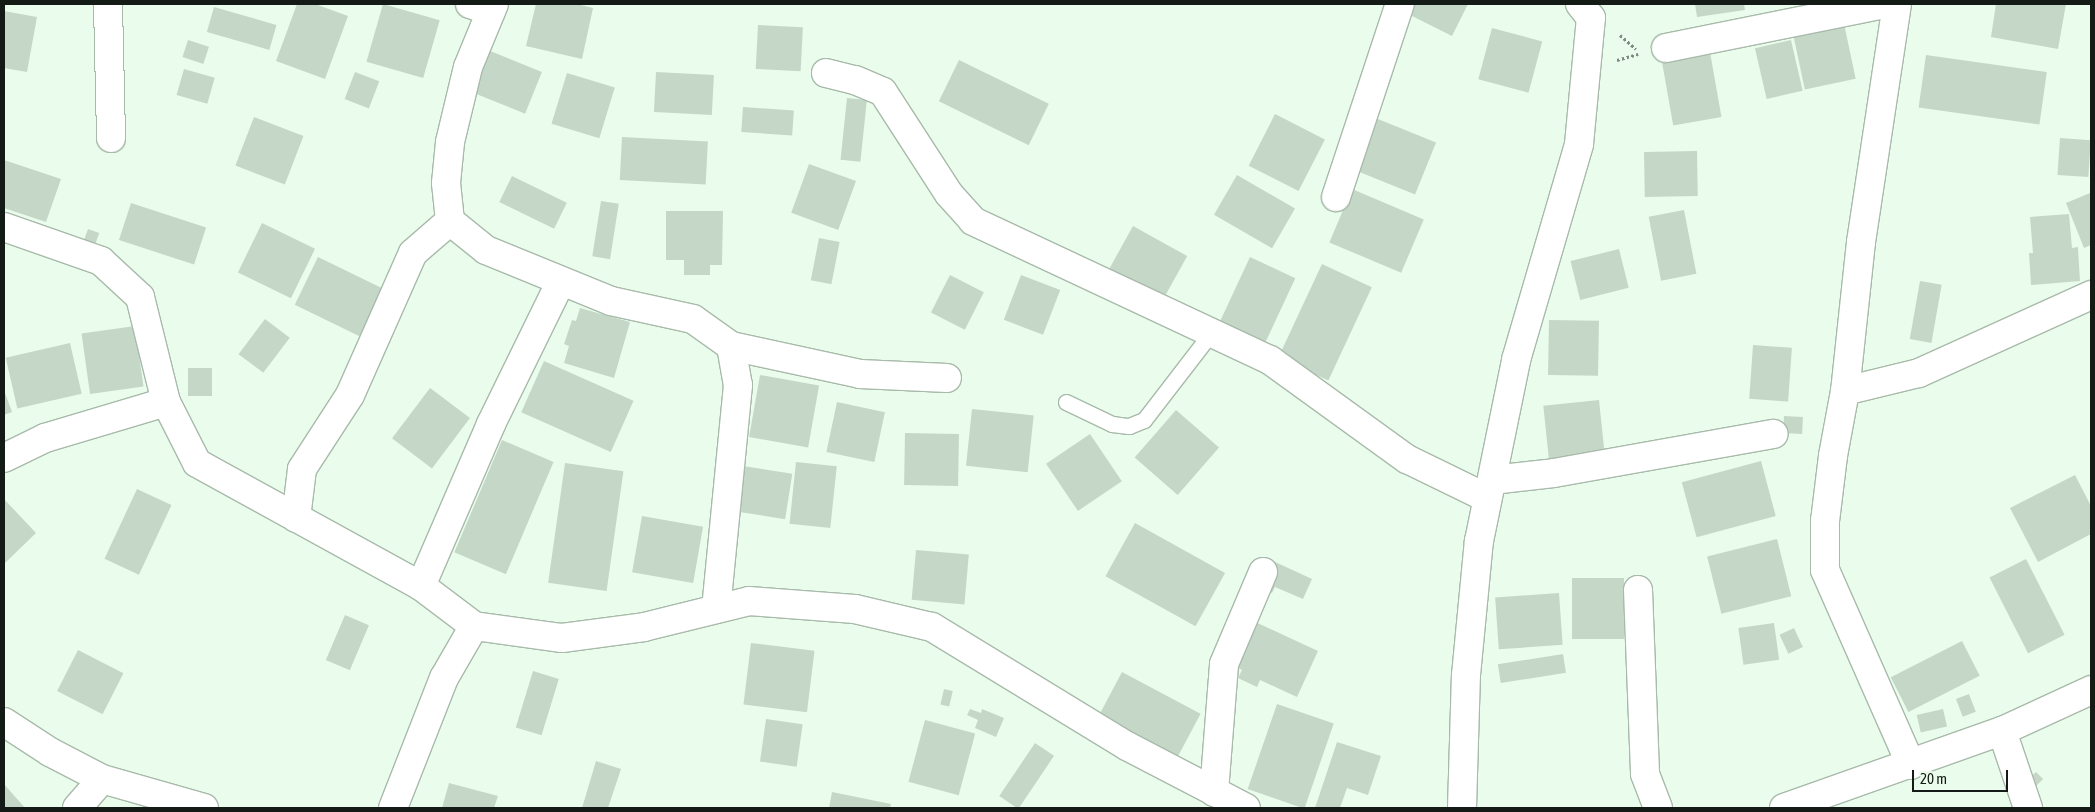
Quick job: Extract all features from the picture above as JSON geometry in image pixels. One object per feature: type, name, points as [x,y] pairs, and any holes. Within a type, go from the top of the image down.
[{"type":"street","points":[[108,4],[110,138]]},
{"type":"street","points":[[1336,197],[1400,4]]},
{"type":"street","points":[[1666,48],[1885,4]]},
{"type":"street","points":[[1897,4],[1861,242],[1845,391],[1825,521],[1825,570],[1912,765]]},
{"type":"street","points":[[485,6],[450,142],[446,183],[450,221],[486,250],[611,300],[693,318],[731,346],[860,374],[947,378]]},
{"type":"street","points":[[1462,808],[1466,666],[1479,541],[1516,360],[1579,144],[1586,11]]},
{"type":"street","points":[[826,73],[855,80],[883,92],[949,194],[973,221],[1270,360],[1407,459],[1489,489],[1554,473],[1774,434]]},
{"type":"street","points":[[296,518],[302,469],[350,395],[413,254],[450,221]]},
{"type":"street","points":[[4,227],[100,261],[140,297],[166,402],[197,463],[421,586],[474,626],[562,638],[644,627],[748,601],[855,609],[932,627],[1127,746],[1246,808]]},
{"type":"street","points":[[421,586],[491,424],[560,281]]},
{"type":"street","points":[[1845,391],[1919,373],[2091,295]]},
{"type":"street","points":[[716,608],[738,385],[731,346]]},
{"type":"street","points":[[4,458],[44,438],[166,402]]},
{"type":"street","points":[[1214,792],[1224,664],[1263,572]]},
{"type":"street","points":[[1638,590],[1645,774],[1658,808]]},
{"type":"street","points":[[393,808],[444,678],[474,626]]},
{"type":"street","points":[[1784,808],[1912,765],[2002,731],[2091,690]]},
{"type":"street","points":[[4,722],[50,752],[102,779],[204,808]]},
{"type":"street","points":[[2002,731],[2028,808]]},
{"type":"street","points":[[77,808],[102,779]]},
{"type":"lane","points":[[1066,402],[1112,424],[1129,426],[1144,420],[1211,333]]},
{"type":"path","points":[[1586,11],[1617,32],[1641,54],[1666,48]]},
{"type":"building","points":[[297,4],[315,4],[348,16],[325,79],[276,61]]},
{"type":"building","points":[[383,4],[440,20],[423,78],[366,62]]},
{"type":"building","points":[[536,4],[577,4],[593,8],[582,59],[526,46]]},
{"type":"building","points":[[1415,4],[1468,4],[1452,36],[1410,15]]},
{"type":"building","points":[[1695,4],[1744,4],[1745,10],[1697,17]]},
{"type":"building","points":[[1996,4],[2066,4],[2058,49],[1991,37]]},
{"type":"building","points":[[214,7],[276,25],[269,50],[207,32]]},
{"type":"building","points":[[4,11],[37,17],[27,72],[4,68]]},
{"type":"building","points":[[1843,19],[1856,79],[1805,89],[1792,30]]},
{"type":"building","points":[[758,25],[803,27],[801,71],[756,69]]},
{"type":"building","points":[[1492,28],[1542,41],[1529,93],[1478,79]]},
{"type":"building","points":[[188,40],[209,47],[203,64],[182,57]]},
{"type":"building","points":[[1791,40],[1803,91],[1767,99],[1755,48]]},
{"type":"building","points":[[490,51],[542,72],[525,114],[473,93]]},
{"type":"building","points":[[1710,52],[1721,117],[1673,126],[1662,61]]},
{"type":"building","points":[[1926,55],[2047,72],[2039,124],[1919,107]]},
{"type":"building","points":[[959,60],[1049,104],[1029,145],[939,101]]},
{"type":"building","points":[[184,69],[215,78],[207,104],[177,95]]},
{"type":"building","points":[[355,72],[379,81],[369,108],[345,99]]},
{"type":"building","points":[[656,72],[714,75],[712,115],[654,112]]},
{"type":"building","points":[[567,73],[615,88],[599,138],[552,124]]},
{"type":"building","points":[[847,98],[867,100],[860,162],[841,160]]},
{"type":"building","points":[[743,107],[794,111],[792,135],[741,132]]},
{"type":"building","points":[[1275,114],[1325,139],[1299,191],[1249,166]]},
{"type":"building","points":[[254,117],[303,136],[285,185],[235,166]]},
{"type":"building","points":[[1373,117],[1436,142],[1415,194],[1352,169]]},
{"type":"building","points":[[622,137],[708,142],[706,184],[620,180]]},
{"type":"building","points":[[2060,138],[2091,140],[2088,177],[2057,175]]},
{"type":"building","points":[[1697,151],[1698,196],[1645,197],[1644,152]]},
{"type":"building","points":[[4,160],[61,179],[46,222],[4,208]]},
{"type":"building","points":[[809,164],[856,181],[838,230],[791,213]]},
{"type":"building","points":[[1237,175],[1295,208],[1272,248],[1214,215]]},
{"type":"building","points":[[512,176],[567,203],[554,229],[499,202]]},
{"type":"building","points":[[1352,189],[1424,219],[1401,273],[1329,242]]},
{"type":"building","points":[[2090,193],[2091,245],[2084,248],[2066,203]]},
{"type":"building","points":[[601,201],[619,204],[610,259],[592,256]]},
{"type":"building","points":[[131,203],[206,227],[194,265],[119,240]]},
{"type":"building","points":[[1684,210],[1696,274],[1661,281],[1649,217]]},
{"type":"building","points":[[666,211],[723,211],[722,265],[710,265],[710,275],[684,275],[684,260],[666,260]]},
{"type":"building","points":[[2069,214],[2072,248],[2078,247],[2080,281],[2031,285],[2029,253],[2033,253],[2030,217]]},
{"type":"building","points":[[262,223],[315,249],[291,298],[238,272]]},
{"type":"building","points":[[1133,226],[1187,256],[1162,302],[1108,271]]},
{"type":"building","points":[[88,229],[99,233],[94,246],[83,242]]},
{"type":"building","points":[[819,238],[840,242],[831,284],[811,280]]},
{"type":"building","points":[[1619,249],[1629,288],[1580,300],[1570,261]]},
{"type":"building","points":[[318,257],[383,289],[359,336],[295,305]]},
{"type":"building","points":[[1250,257],[1295,278],[1262,349],[1217,328]]},
{"type":"building","points":[[1322,264],[1372,287],[1328,381],[1278,357]]},
{"type":"building","points":[[950,275],[984,292],[965,330],[931,312]]},
{"type":"building","points":[[1021,275],[1060,290],[1043,335],[1004,320]]},
{"type":"building","points":[[1920,281],[1942,285],[1931,343],[1910,339]]},
{"type":"building","points":[[580,308],[630,322],[614,378],[564,363],[569,346],[564,344],[572,320],[576,321]]},
{"type":"building","points":[[265,319],[290,338],[263,373],[239,354]]},
{"type":"building","points":[[1549,320],[1599,321],[1598,376],[1548,375]]},
{"type":"building","points":[[135,326],[143,386],[90,394],[82,334]]},
{"type":"building","points":[[70,343],[82,394],[17,409],[6,358]]},
{"type":"building","points":[[1753,345],[1792,348],[1788,402],[1749,399]]},
{"type":"building","points":[[544,361],[634,401],[611,452],[521,412]]},
{"type":"building","points":[[188,368],[212,368],[212,396],[188,396]]},
{"type":"building","points":[[760,375],[819,385],[808,447],[749,437]]},
{"type":"building","points":[[430,388],[470,418],[432,468],[392,438]]},
{"type":"building","points":[[4,390],[12,412],[4,415]]},
{"type":"building","points":[[1599,400],[1605,455],[1549,461],[1543,406]]},
{"type":"building","points":[[837,402],[885,412],[874,462],[826,452]]},
{"type":"building","points":[[972,409],[1034,415],[1028,472],[966,466]]},
{"type":"building","points":[[1176,410],[1219,447],[1178,495],[1135,458]]},
{"type":"building","points":[[1784,416],[1803,417],[1802,434],[1783,433]]},
{"type":"building","points":[[905,433],[959,434],[958,486],[904,485]]},
{"type":"building","points":[[1090,434],[1122,481],[1078,511],[1046,464]]},
{"type":"building","points":[[502,440],[554,462],[506,574],[454,552]]},
{"type":"building","points":[[1761,461],[1776,516],[1697,537],[1682,482]]},
{"type":"building","points":[[796,462],[837,466],[830,528],[790,524]]},
{"type":"building","points":[[565,463],[623,471],[607,591],[548,583]]},
{"type":"building","points":[[737,465],[792,474],[785,519],[730,510]]},
{"type":"building","points":[[2075,475],[2091,506],[2091,534],[2038,562],[2010,508]]},
{"type":"building","points":[[137,489],[171,505],[139,575],[104,559]]},
{"type":"building","points":[[4,499],[36,533],[4,564]]},
{"type":"building","points":[[642,516],[703,527],[693,583],[632,572]]},
{"type":"building","points":[[1135,523],[1225,573],[1196,626],[1105,576]]},
{"type":"building","points":[[1777,539],[1791,596],[1721,614],[1707,556]]},
{"type":"building","points":[[916,550],[969,555],[964,604],[912,600]]},
{"type":"building","points":[[2026,559],[2065,635],[2028,653],[1989,578]]},
{"type":"building","points":[[1273,561],[1312,579],[1303,599],[1275,587],[1272,593],[1261,588]]},
{"type":"building","points":[[1572,578],[1624,578],[1624,639],[1572,639]]},
{"type":"building","points":[[1559,593],[1563,645],[1499,649],[1495,597]]},
{"type":"building","points":[[345,615],[369,625],[350,670],[326,660]]},
{"type":"building","points":[[1249,619],[1318,651],[1297,697],[1260,680],[1257,687],[1238,678],[1242,670],[1228,663]]},
{"type":"building","points":[[1774,623],[1779,660],[1743,665],[1738,628]]},
{"type":"building","points":[[1794,628],[1803,647],[1788,654],[1779,635]]},
{"type":"building","points":[[1962,641],[1980,676],[1908,712],[1891,677]]},
{"type":"building","points":[[751,643],[815,651],[807,712],[743,705]]},
{"type":"building","points":[[78,650],[123,673],[103,714],[57,691]]},
{"type":"building","points":[[1563,654],[1566,673],[1501,683],[1498,664]]},
{"type":"building","points":[[533,671],[559,679],[542,735],[516,727]]},
{"type":"building","points":[[1122,672],[1201,714],[1174,763],[1096,721]]},
{"type":"building","points":[[944,689],[953,691],[949,707],[940,705]]},
{"type":"building","points":[[1969,694],[1976,712],[1963,717],[1956,699]]},
{"type":"building","points":[[1277,704],[1334,724],[1305,808],[1248,789]]},
{"type":"building","points":[[970,709],[981,713],[982,709],[1004,718],[996,737],[975,728],[978,720],[967,715]]},
{"type":"building","points":[[1943,709],[1947,727],[1921,733],[1917,715]]},
{"type":"building","points":[[766,719],[803,724],[797,767],[760,762]]},
{"type":"building","points":[[925,720],[975,733],[959,795],[908,782]]},
{"type":"building","points":[[1337,742],[1381,756],[1368,795],[1347,788],[1340,808],[1315,808]]},
{"type":"building","points":[[1035,743],[1054,756],[1019,808],[999,796]]},
{"type":"building","points":[[596,761],[621,769],[608,808],[582,808]]},
{"type":"building","points":[[2036,772],[2043,779],[2036,786],[2029,779]]},
{"type":"building","points":[[449,783],[498,796],[494,808],[442,808]]},
{"type":"building","points":[[4,784],[25,808],[4,808]]},
{"type":"building","points":[[832,792],[891,804],[890,808],[829,808]]}]
